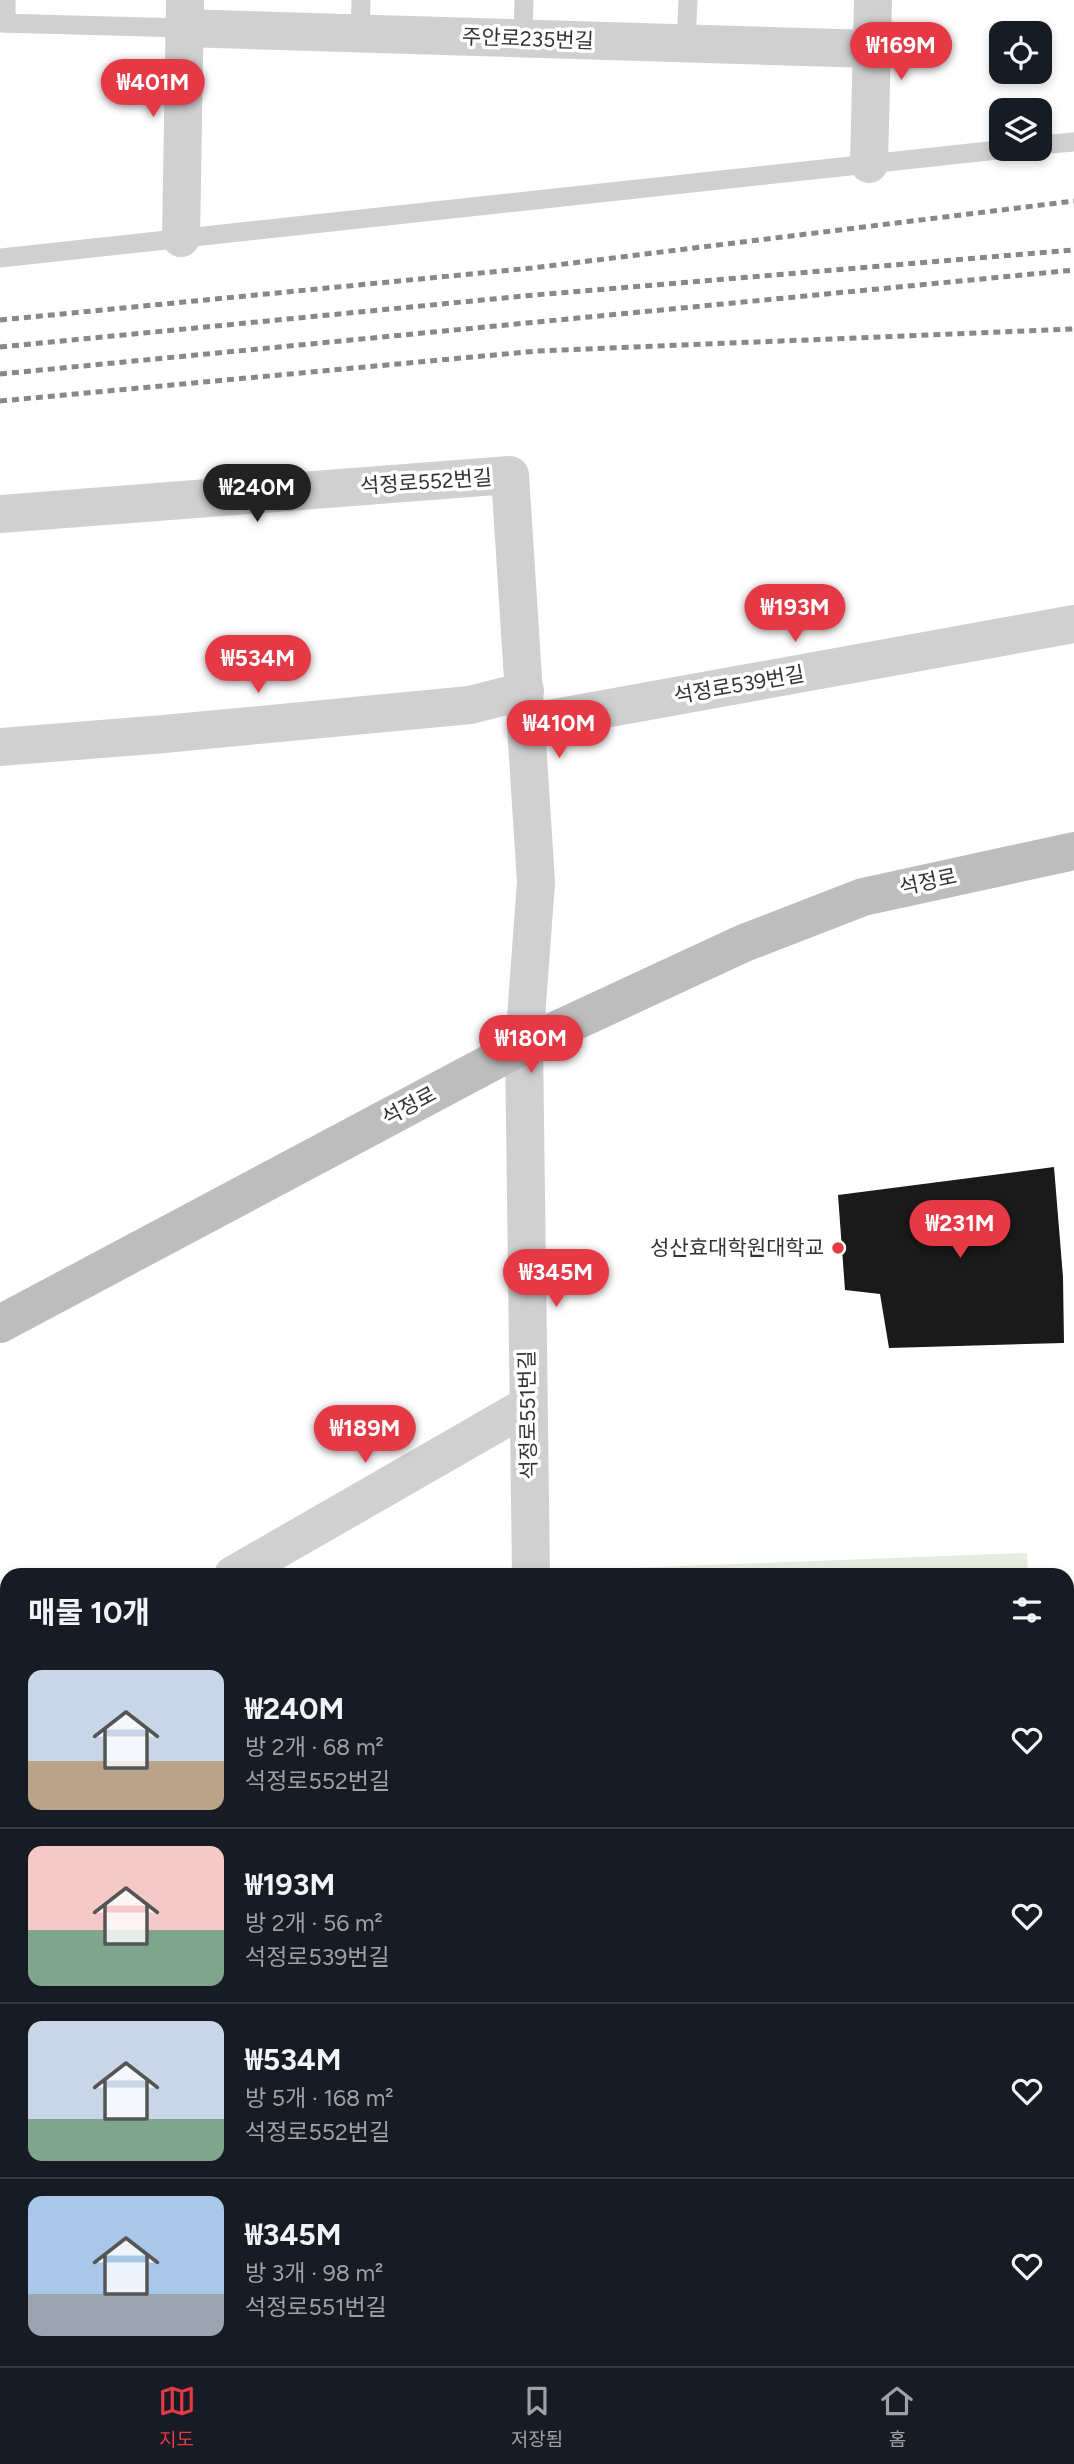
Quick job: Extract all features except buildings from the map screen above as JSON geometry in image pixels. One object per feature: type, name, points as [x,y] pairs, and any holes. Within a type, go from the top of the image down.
[{"type":"main road","name":"석정로","points":[[0,1324],[524,1045],[744,943],[863,897],[1074,851]]},
{"type":"street","points":[[869,164],[873,0]]},
{"type":"street","name":"주안로235번길","points":[[185,14],[360,17],[523,38],[872,49]]},
{"type":"street","points":[[181,239],[185,14]]},
{"type":"street","name":"석정로552번길","points":[[0,514],[510,475],[536,882],[524,1045]]},
{"type":"street","name":"석정로539번길","points":[[526,707],[1074,624]]},
{"type":"street","points":[[0,747],[470,705],[526,707]]},
{"type":"street","name":"석정로551번길","points":[[524,1045],[531,1568]]},
{"type":"street","points":[[245,1568],[527,1406]]},
{"type":"lane","points":[[6,0],[3,23],[185,14]]},
{"type":"lane","points":[[523,38],[524,0]]},
{"type":"lane","points":[[686,43],[688,0]]},
{"type":"lane","points":[[1052,144],[1074,142]]},
{"type":"lane","points":[[0,258],[989,151]]},
{"type":"shaded area","points":[[1027,1553],[1028,1568],[628,1568]]},
{"type":"railway","points":[[0,320],[532,268],[1074,201]]},
{"type":"railway","points":[[0,347],[534,295],[1074,250]]},
{"type":"railway","points":[[0,374],[1074,270]]},
{"type":"railway","points":[[0,401],[537,351],[1074,329]]},
{"type":"place","name":"성산효대학원대학교","points":[[838,1248]]}]
